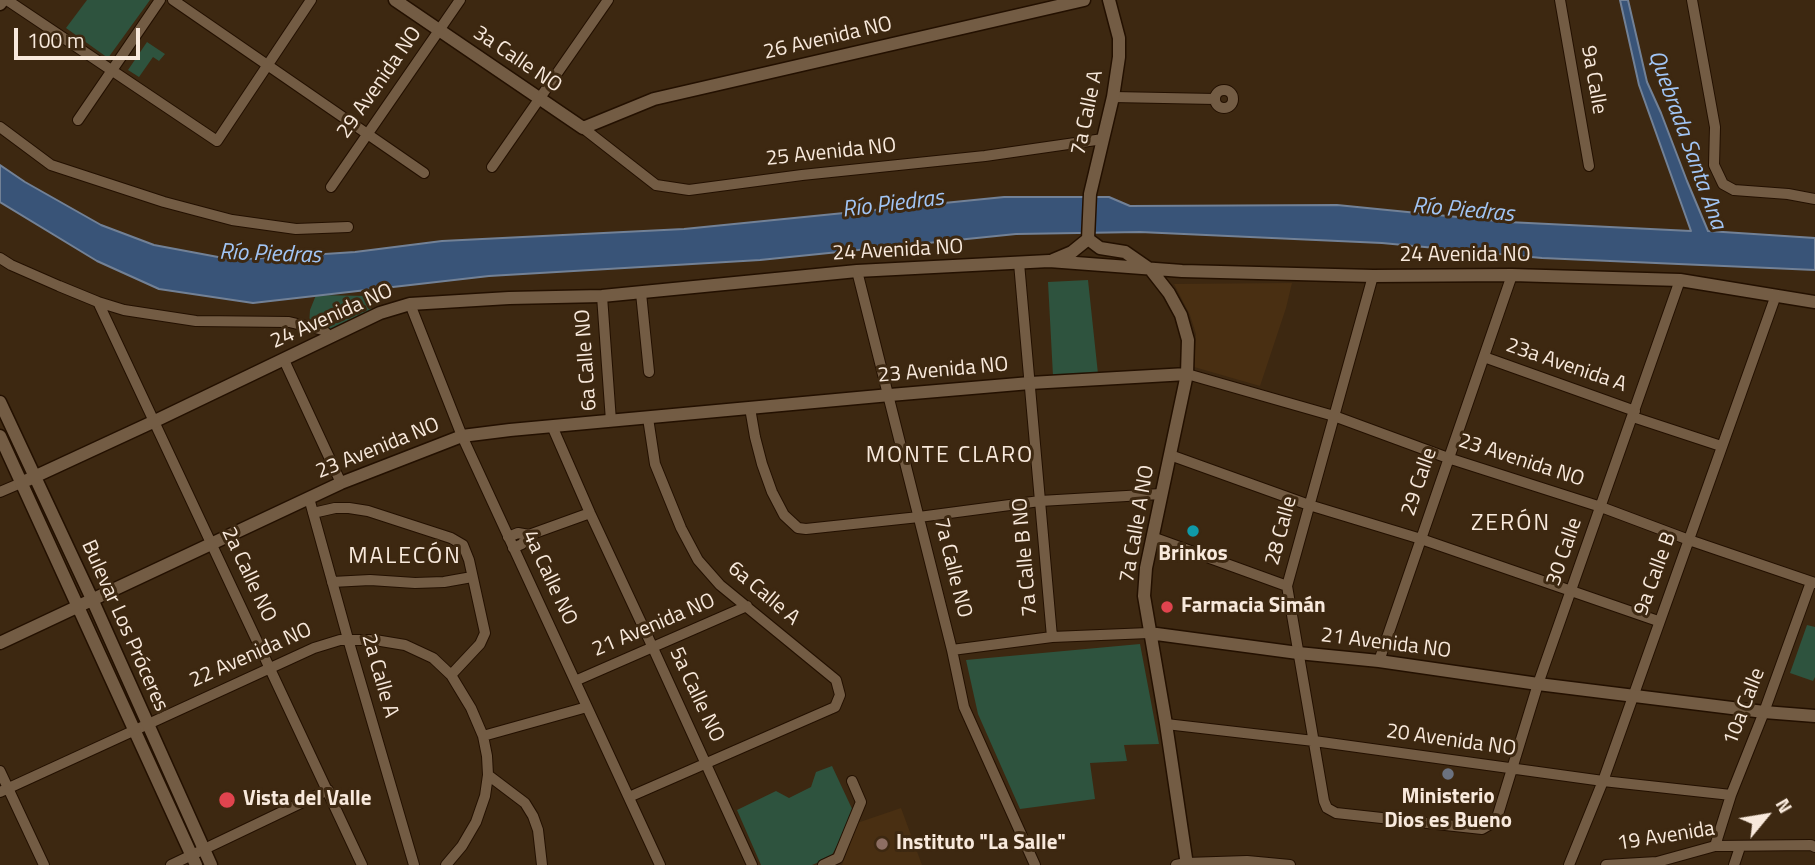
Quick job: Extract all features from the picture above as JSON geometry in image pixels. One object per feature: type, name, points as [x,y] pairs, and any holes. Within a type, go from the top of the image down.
[{"type":"street","points":[[78,120],[160,0]]},
{"type":"street","points":[[173,0],[424,173]]},
{"type":"street","points":[[3,1],[217,141],[311,0]]},
{"type":"street","name":"3a Calle NO","points":[[395,0],[583,128]]},
{"type":"street","name":"29 Avenida NO","points":[[331,187],[460,0]]},
{"type":"street","points":[[492,167],[608,0]]},
{"type":"street","name":"26 Avenida NO","points":[[583,128],[654,99],[1084,0]]},
{"type":"street","name":"7a Calle A","points":[[1088,237],[1090,194],[1114,97],[1119,57],[1119,38],[1109,0]]},
{"type":"street","name":"9a Calle","points":[[1560,0],[1589,166]]},
{"type":"street","points":[[1692,0],[1715,127],[1714,166],[1723,184],[1734,190],[1815,199]]},
{"type":"street","points":[[1114,97],[1215,99]]},
{"type":"street","points":[[0,127],[51,165],[164,202],[232,220],[296,229],[348,227]]},
{"type":"street","name":"25 Avenida NO","points":[[583,128],[656,185],[689,190],[985,156],[1103,139]]},
{"type":"street","points":[[1049,261],[1072,252],[1088,237]]},
{"type":"street","name":"7a Calle A NO","points":[[1088,237],[1100,248],[1125,252],[1151,270],[1169,293],[1181,315],[1188,340],[1187,373],[1146,568],[1144,596],[1166,724],[1183,864]]},
{"type":"street","points":[[0,258],[98,302],[124,310],[197,321],[289,322],[323,330],[330,337]]},
{"type":"street","name":"24 Avenida NO","points":[[21,483],[380,313],[410,304],[602,296],[857,271],[1049,261],[1151,270],[1680,280],[1815,302]]},
{"type":"street","name":"7a Calle B NO","points":[[1019,263],[1052,637]]},
{"type":"street","name":"7a Calle NO","points":[[857,271],[890,395],[964,707],[1035,865]]},
{"type":"street","name":"29 Calle","points":[[1379,661],[1512,275]]},
{"type":"street","name":"28 Calle","points":[[1373,276],[1287,586],[1325,801],[1327,808],[1336,813],[1482,829]]},
{"type":"street","name":"30 Calle","points":[[1482,829],[1496,821],[1538,684],[1680,280]]},
{"type":"street","points":[[641,293],[649,372]]},
{"type":"street","name":"9a Calle B","points":[[1569,865],[1603,780],[1776,295]]},
{"type":"street","name":"6a Calle NO","points":[[602,296],[611,421]]},
{"type":"street","name":"2a Calle NO","points":[[98,302],[362,865]]},
{"type":"street","name":"4a Calle NO","points":[[410,304],[462,436],[660,865]]},
{"type":"street","name":"23a Avenida A","points":[[1483,357],[1721,446]]},
{"type":"street","points":[[284,360],[341,483]]},
{"type":"street","name":"23 Avenida NO","points":[[0,643],[341,483],[462,436],[890,395],[1187,373],[1334,416],[1448,458],[1601,507],[1813,582]]},
{"type":"street","name":"Bulevar Los Próceres","points":[[0,402],[211,865]]},
{"type":"street","points":[[750,408],[762,464],[772,492],[784,515],[798,528],[1040,502],[1161,494]]},
{"type":"street","name":"6a Calle A","points":[[648,418],[655,464],[681,528],[698,559],[720,585],[836,680],[840,695],[835,707],[706,764]]},
{"type":"street","name":"5a Calle NO","points":[[552,426],[752,865]]},
{"type":"street","name":"Bulevar Los Próceres","points":[[0,436],[193,860]]},
{"type":"street","points":[[1170,454],[1308,505],[1421,539],[1658,621]]},
{"type":"street","points":[[0,492],[21,483]]},
{"type":"street","name":"2a Calle A","points":[[309,498],[414,865]]},
{"type":"street","points":[[313,513],[335,508],[368,511],[451,538],[463,545],[469,560],[485,628],[484,638],[451,675],[471,708],[483,736],[488,775],[485,796],[476,822],[462,846],[446,865]]},
{"type":"street","points":[[508,537],[518,533],[528,535],[590,513]]},
{"type":"street","points":[[513,548],[526,541],[528,535]]},
{"type":"street","points":[[1152,537],[1287,586]]},
{"type":"street","points":[[332,582],[444,582],[472,577]]},
{"type":"street","name":"10a Calle","points":[[1715,846],[1731,795],[1813,582]]},
{"type":"street","name":"21 Avenida NO","points":[[575,681],[747,606]]},
{"type":"street","name":"21 Avenida NO","points":[[952,650],[1052,637],[1149,633],[1633,696],[1815,716]]},
{"type":"street","name":"22 Avenida NO","points":[[4,790],[270,667],[314,648],[348,639],[405,645],[433,658],[451,675]]},
{"type":"street","points":[[483,736],[587,707]]},
{"type":"street","name":"20 Avenida NO","points":[[1166,724],[1731,795]]},
{"type":"street","points":[[629,797],[706,764]]},
{"type":"street","points":[[0,771],[4,790],[44,865]]},
{"type":"street","points":[[488,775],[525,803],[533,816],[538,830],[542,865]]},
{"type":"street","points":[[823,865],[838,858],[861,802],[852,781]]},
{"type":"street","points":[[171,865],[193,860],[204,849],[328,790]]},
{"type":"street","name":"19 Avenida","points":[[1606,865],[1657,863],[1715,846],[1815,847]]},
{"type":"street","points":[[1734,865],[1740,847]]},
{"type":"street","points":[[1183,864],[1247,861],[1290,865]]},
{"type":"shaded area","points":[[1292,283],[1260,386],[1194,367],[1196,334],[1190,315],[1174,284]]},
{"type":"shaded area","name":"Instituto \"La Salle\"","points":[[901,808],[922,865],[842,865],[857,823]]},
{"type":"green space","points":[[87,0],[150,0],[108,58],[66,28]]},
{"type":"green space","points":[[147,42],[165,54],[159,61],[153,57],[139,77],[128,70]]},
{"type":"green space","points":[[1088,280],[1098,374],[1053,376],[1048,282]]},
{"type":"green space","points":[[316,295],[368,296],[372,311],[329,332],[309,325],[310,310]]},
{"type":"green space","points":[[1807,625],[1815,627],[1813,681],[1790,673]]},
{"type":"green space","points":[[1140,644],[1159,744],[1124,745],[1127,761],[1090,763],[1095,799],[1020,809],[978,714],[966,660]]},
{"type":"green space","points":[[832,766],[854,813],[831,857],[812,865],[761,865],[737,810],[776,791],[789,798],[811,787],[816,772]]},
{"type":"water","points":[[1620,0],[1628,0],[1647,82],[1708,231],[1815,238],[1815,270],[1542,258],[1382,243],[1140,232],[1016,234],[760,260],[489,276],[253,303],[159,289],[97,261],[0,202],[0,165],[101,225],[154,245],[234,260],[355,252],[442,241],[684,229],[1004,197],[1109,197],[1130,206],[1337,205],[1508,222],[1691,231],[1639,85]]},
{"type":"place","name":"Brinkos","points":[[1193,531]]},
{"type":"place","name":"Farmacia Simán","points":[[1167,607]]},
{"type":"place","name":"Ministerio Dios es Bueno","points":[[1448,774]]},
{"type":"place","name":"Vista del Valle","points":[[227,800]]},
{"type":"place","name":"Instituto \"La Salle\"","points":[[882,844]]},
{"type":"district","name":"MONTE CLARO","points":[[950,456]]},
{"type":"district","name":"ZERÓN","points":[[1511,524]]},
{"type":"district","name":"MALECÓN","points":[[405,557]]},
{"type":"water label","name":"Quebrada Santa Ana","points":[[1686,140]]},
{"type":"water label","name":"Río Piedras","points":[[893,205]]},
{"type":"water label","name":"Río Piedras","points":[[1463,211]]},
{"type":"water label","name":"Río Piedras","points":[[270,255]]}]
